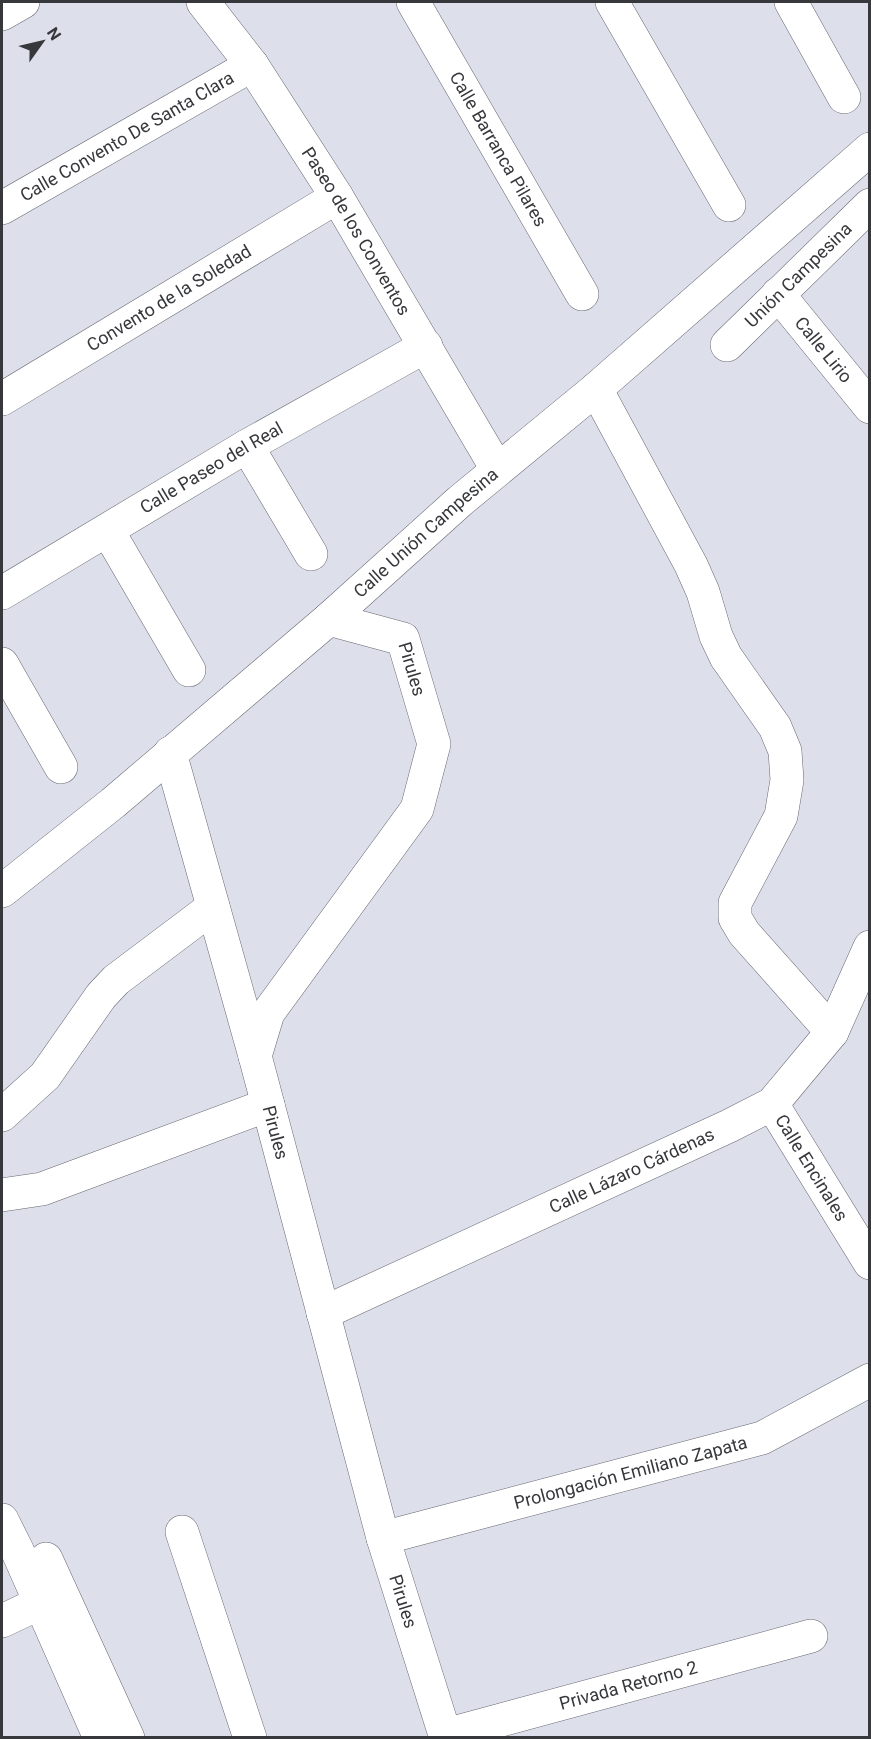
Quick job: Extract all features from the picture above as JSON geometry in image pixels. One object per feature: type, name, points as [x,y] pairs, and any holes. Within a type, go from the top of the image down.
[{"type":"street","points":[[2,14],[23,2]]},
{"type":"street","name":"Paseo de los Conventos","points":[[203,2],[252,65],[337,197],[496,469]]},
{"type":"street","name":"Calle Barranca Pilares","points":[[413,2],[582,294]]},
{"type":"street","points":[[612,2],[729,205]]},
{"type":"street","points":[[790,2],[844,97]]},
{"type":"street","name":"Calle Convento De Santa Clara","points":[[2,208],[252,65]]},
{"type":"street","name":"Calle Unión Campesina","points":[[2,891],[112,803],[329,619],[496,469],[596,389],[857,169],[870,149]]},
{"type":"street","name":"Convento de la Soledad","points":[[2,399],[337,197]]},
{"type":"street","name":"Unión Campesina","points":[[727,345],[870,205]]},
{"type":"street","name":"Calle Lirio","points":[[778,294],[870,407]]},
{"type":"street","name":"Calle Paseo del Real","points":[[2,593],[247,446],[426,346]]},
{"type":"street","points":[[596,389],[682,547],[703,592],[716,636],[726,657],[775,728],[785,751],[787,780],[781,816],[735,903],[735,918],[744,933],[832,1032]]},
{"type":"street","points":[[247,446],[311,554]]},
{"type":"street","points":[[108,531],[189,670]]},
{"type":"street","name":"Pirules","points":[[329,619],[403,639],[434,744],[417,809],[268,1013],[255,1056],[383,1538],[446,1736]]},
{"type":"street","points":[[2,664],[61,767]]},
{"type":"street","points":[[170,753],[255,1056]]},
{"type":"street","points":[[2,1115],[45,1076],[101,996],[116,980],[213,907]]},
{"type":"street","name":"Calle Lázaro Cárdenas","points":[[323,1313],[772,1104],[832,1032],[870,947]]},
{"type":"street","name":"Calle Encinales","points":[[772,1104],[870,1263]]},
{"type":"street","points":[[2,1195],[42,1189],[268,1105]]},
{"type":"street","name":"Prolongación Emiliano Zapata","points":[[383,1538],[762,1437],[870,1380]]},
{"type":"street","points":[[2,1520],[100,1737]]},
{"type":"street","points":[[182,1532],[250,1737]]},
{"type":"street","points":[[35,1537],[128,1737]]},
{"type":"street","points":[[2,1621],[40,1603]]},
{"type":"street","name":"Privada Retorno 2","points":[[446,1736],[811,1636]]}]
